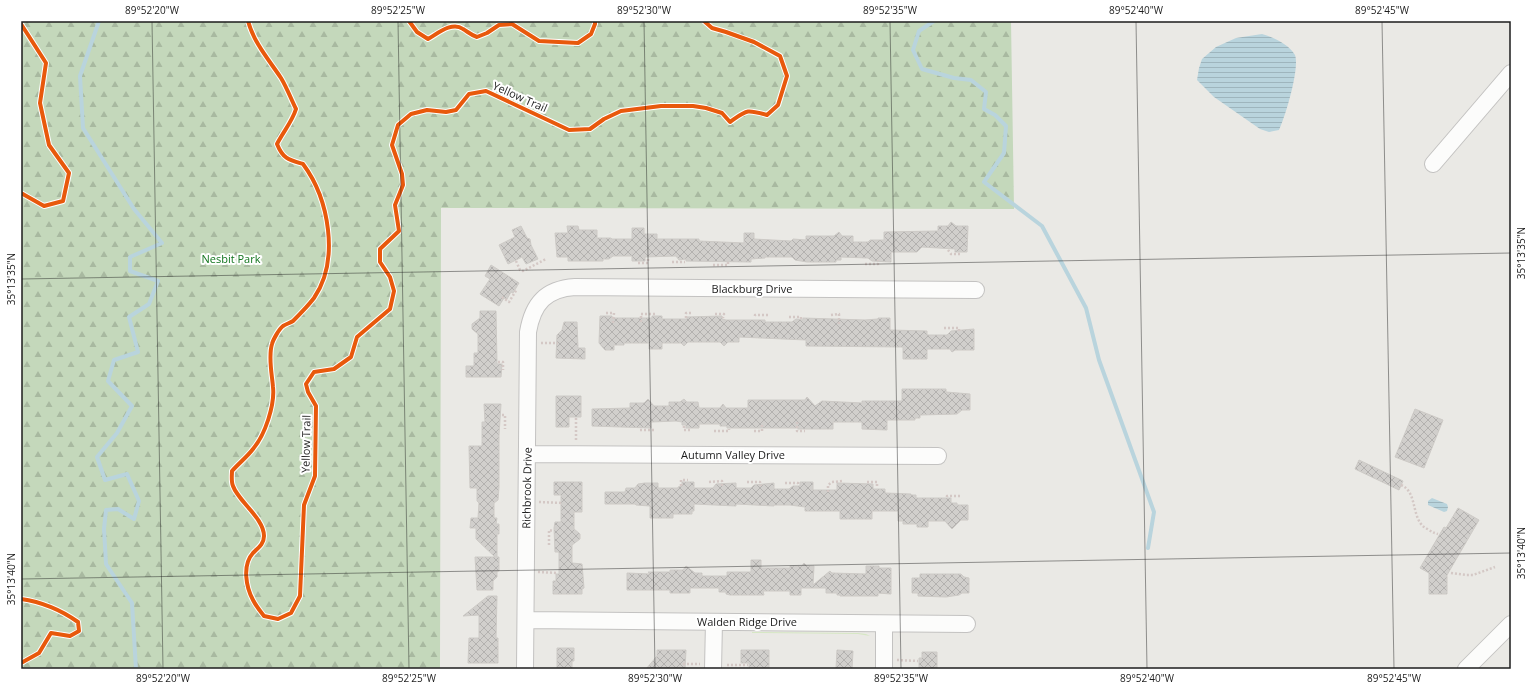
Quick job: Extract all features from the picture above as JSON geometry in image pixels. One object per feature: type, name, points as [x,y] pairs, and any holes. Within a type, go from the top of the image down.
[{"type":"street","points":[[1433,164],[1511,73]]},
{"type":"street","name":"Blackburg Drive","points":[[536,308],[544,298],[555,290],[576,287],[976,290]]},
{"type":"street","name":"Richbrook Drive","points":[[525,669],[528,332],[536,308]]},
{"type":"street","name":"Autumn Valley Drive","points":[[528,454],[938,456]]},
{"type":"street","name":"Walden Ridge Drive","points":[[526,620],[967,624]]},
{"type":"street","points":[[713,666],[714,622]]},
{"type":"street","points":[[884,624],[890,665]]},
{"type":"street","points":[[1466,669],[1511,624]]},
{"type":"path","points":[[948,250],[951,254],[962,254]]},
{"type":"path","points":[[638,263],[648,263],[648,258]]},
{"type":"path","points":[[516,261],[520,270],[523,270],[546,259]]},
{"type":"path","points":[[865,264],[878,264],[878,260]]},
{"type":"path","points":[[672,262],[685,262]]},
{"type":"path","points":[[714,266],[728,265],[728,262]]},
{"type":"path","points":[[502,298],[509,302],[517,289]]},
{"type":"path","points":[[606,313],[614,313],[614,323]]},
{"type":"path","points":[[686,318],[686,313],[692,313]]},
{"type":"path","points":[[641,322],[641,314],[656,314]]},
{"type":"path","points":[[715,314],[724,314],[723,318]]},
{"type":"path","points":[[831,315],[839,314],[839,325]]},
{"type":"path","points":[[755,316],[770,315]]},
{"type":"path","points":[[789,317],[801,317],[801,320]]},
{"type":"path","points":[[944,328],[958,328],[959,332]]},
{"type":"path","points":[[541,343],[558,343]]},
{"type":"path","points":[[498,362],[503,362],[503,370]]},
{"type":"path","points":[[502,414],[505,415],[505,429]]},
{"type":"path","points":[[576,417],[576,442]]},
{"type":"path","points":[[797,422],[797,431],[805,432]]},
{"type":"path","points":[[754,431],[762,431],[762,425]]},
{"type":"path","points":[[684,426],[684,430],[692,430]]},
{"type":"path","points":[[714,431],[729,431],[728,429]]},
{"type":"path","points":[[640,430],[656,430]]},
{"type":"path","points":[[681,486],[681,480],[688,480]]},
{"type":"path","points":[[709,482],[722,481],[722,486]]},
{"type":"path","points":[[828,492],[828,485],[832,482],[843,481]]},
{"type":"path","points":[[747,482],[760,482],[760,486]]},
{"type":"path","points":[[868,482],[877,482],[877,488]]},
{"type":"path","points":[[786,483],[798,483],[798,486]]},
{"type":"path","points":[[1401,485],[1406,487],[1408,490],[1414,510],[1422,525],[1438,534]]},
{"type":"path","points":[[947,497],[960,496]]},
{"type":"path","points":[[539,502],[563,503]]},
{"type":"path","points":[[549,545],[549,530],[553,531]]},
{"type":"path","points":[[1451,573],[1474,575],[1495,567]]},
{"type":"path","points":[[538,572],[558,573]]},
{"type":"path","points":[[890,665],[918,660]]},
{"type":"path","points":[[683,664],[713,666],[748,665]]},
{"type":"green space","name":"Nesbit Park","points":[[21,21],[1011,21],[1014,209],[441,208],[440,669],[21,669]]},
{"type":"green space","points":[[752,632],[858,633],[870,636],[858,634]]},
{"type":"water","points":[[1262,34],[1285,44],[1295,55],[1296,61],[1294,81],[1282,124],[1279,130],[1269,132],[1260,129],[1214,97],[1197,80],[1202,59],[1216,47],[1236,38]]},
{"type":"water","points":[[1432,498],[1447,504],[1447,511],[1444,512],[1428,505],[1428,501]]},
{"type":"building","points":[[951,222],[956,226],[968,226],[967,252],[955,252],[955,249],[922,247],[917,252],[891,252],[891,262],[872,261],[868,258],[841,257],[841,260],[836,260],[836,262],[807,262],[795,260],[792,257],[765,257],[751,259],[751,262],[686,261],[686,259],[679,260],[676,256],[645,257],[645,261],[632,261],[632,256],[613,256],[609,259],[603,259],[603,261],[568,261],[568,257],[557,257],[555,233],[568,233],[567,226],[578,226],[579,230],[597,230],[597,238],[632,239],[632,228],[644,228],[644,234],[657,234],[657,239],[699,239],[699,241],[744,243],[744,233],[754,233],[754,239],[791,241],[793,239],[806,240],[806,236],[834,236],[839,232],[842,236],[853,236],[853,242],[868,242],[870,240],[884,240],[884,232],[938,231],[938,226],[948,226]]},
{"type":"building","points":[[521,226],[527,238],[530,239],[531,245],[538,259],[526,264],[522,257],[508,264],[499,245],[515,237],[512,230]]},
{"type":"building","points":[[491,265],[519,283],[513,293],[511,292],[507,299],[504,298],[499,306],[480,294],[490,279],[485,276]]},
{"type":"building","points":[[480,311],[496,311],[497,364],[502,364],[501,377],[466,377],[466,366],[474,366],[474,353],[478,353],[478,334],[472,329],[472,324],[480,318]]},
{"type":"building","points":[[600,316],[612,316],[612,318],[652,318],[652,316],[662,316],[662,319],[687,319],[687,317],[722,316],[722,319],[726,320],[765,320],[765,322],[792,322],[796,319],[803,320],[803,318],[865,320],[890,318],[890,330],[927,331],[927,335],[947,335],[951,331],[974,329],[974,350],[955,350],[952,352],[950,349],[927,349],[927,359],[903,359],[903,347],[806,346],[806,340],[739,337],[739,342],[728,342],[724,346],[720,342],[688,342],[684,346],[681,343],[662,343],[662,349],[649,349],[649,343],[624,343],[624,345],[614,345],[614,350],[605,350],[599,343]]},
{"type":"building","points":[[564,322],[577,322],[578,348],[585,348],[585,359],[556,358],[557,335],[562,330]]},
{"type":"building","points":[[902,389],[946,389],[946,392],[970,394],[970,410],[962,410],[957,414],[920,415],[920,418],[915,418],[915,420],[887,420],[887,430],[862,429],[862,422],[833,422],[833,429],[727,428],[727,426],[720,426],[720,424],[699,424],[699,428],[686,428],[686,425],[682,425],[682,422],[676,421],[651,422],[651,428],[592,426],[592,409],[630,408],[630,403],[644,403],[648,399],[654,406],[669,406],[669,402],[680,402],[684,399],[687,402],[698,402],[699,408],[720,408],[723,404],[726,408],[748,408],[748,400],[805,400],[807,397],[815,406],[822,401],[862,403],[862,401],[902,401]]},
{"type":"building","points":[[556,396],[581,396],[581,417],[569,417],[569,427],[556,427]]},
{"type":"building","points":[[484,404],[501,404],[499,435],[499,487],[498,500],[494,503],[494,518],[497,518],[496,524],[499,524],[499,534],[497,534],[497,557],[499,557],[499,571],[497,571],[497,577],[493,581],[493,590],[477,590],[475,557],[495,557],[476,539],[476,528],[470,528],[471,518],[478,518],[479,503],[477,501],[477,488],[470,488],[469,446],[482,446],[482,422],[485,422]]},
{"type":"building","points":[[1415,409],[1443,420],[1424,468],[1395,457]]},
{"type":"building","points":[[1359,460],[1403,481],[1399,490],[1355,469]]},
{"type":"building","points":[[554,482],[582,482],[582,512],[574,512],[574,529],[580,534],[580,539],[572,545],[572,563],[582,564],[584,588],[582,589],[582,594],[553,594],[553,581],[556,581],[556,574],[559,574],[559,552],[555,552],[554,528],[555,522],[561,522],[561,495],[554,495]]},
{"type":"building","points":[[682,482],[694,482],[694,488],[713,488],[716,484],[736,483],[736,488],[751,488],[754,485],[774,483],[774,489],[789,489],[793,486],[800,486],[800,482],[813,482],[813,490],[837,490],[837,483],[873,484],[873,489],[885,489],[885,493],[911,494],[916,495],[916,498],[951,498],[951,503],[957,503],[957,505],[968,505],[968,520],[961,520],[952,529],[945,521],[928,521],[928,527],[917,527],[917,524],[903,524],[903,521],[898,521],[898,511],[872,511],[872,519],[840,519],[840,511],[805,511],[805,507],[790,505],[774,506],[736,504],[736,506],[694,504],[694,511],[692,511],[692,514],[673,514],[673,518],[650,518],[650,506],[635,504],[605,504],[605,492],[625,492],[626,488],[635,488],[638,484],[645,483],[658,483],[658,488],[678,488],[682,486]]},
{"type":"building","points":[[1458,508],[1479,520],[1447,575],[1447,594],[1429,594],[1429,573],[1420,568],[1444,527],[1446,528]]},
{"type":"building","points":[[751,560],[761,560],[761,568],[790,568],[790,566],[802,566],[804,563],[807,566],[814,566],[813,585],[830,571],[832,573],[866,574],[866,566],[891,568],[891,594],[878,593],[878,596],[840,596],[837,595],[837,593],[826,593],[826,588],[801,588],[801,595],[790,595],[790,591],[763,591],[764,595],[730,595],[726,594],[726,592],[719,592],[719,588],[690,588],[690,593],[670,593],[670,590],[627,590],[627,573],[650,574],[648,572],[670,572],[670,570],[683,570],[686,566],[695,573],[702,573],[702,576],[727,576],[727,572],[751,572]]},
{"type":"building","points":[[920,574],[961,574],[964,577],[969,578],[969,593],[946,597],[918,596],[918,593],[912,593],[912,578],[920,578]]},
{"type":"building","points":[[488,596],[497,596],[496,638],[498,638],[498,663],[468,663],[469,638],[479,638],[479,615],[463,616]]},
{"type":"building","points":[[557,648],[574,648],[574,661],[572,661],[572,669],[557,669]]},
{"type":"building","points":[[657,650],[686,650],[685,669],[646,669],[657,656]]},
{"type":"building","points":[[741,650],[769,650],[769,669],[750,669],[749,663],[741,663]]},
{"type":"building","points":[[837,650],[853,651],[852,669],[836,669]]},
{"type":"building","points":[[922,652],[937,652],[937,669],[919,669],[919,658],[922,658]]},
{"type":"waterway","points":[[99,21],[80,76],[83,128],[134,209],[162,243],[130,257],[130,271],[158,281],[149,304],[129,317],[138,352],[114,360],[108,381],[132,406],[117,433],[97,457],[105,480],[127,474],[139,501],[134,519],[118,509],[106,510],[104,529],[106,564],[132,603],[136,669]]},
{"type":"waterway","points":[[934,21],[919,31],[913,50],[922,69],[954,78],[971,80],[986,92],[984,109],[995,115],[1006,126],[1004,153],[984,182],[1042,226],[1086,308],[1099,360],[1154,512],[1148,548]]},
{"type":"cycle path","name":"Yellow Trail","points":[[248,21],[254,37],[281,78],[296,109],[277,144],[284,156],[303,164],[312,178],[325,212],[329,248],[327,266],[322,283],[314,298],[293,321],[281,327],[272,344],[270,360],[273,387],[271,411],[265,428],[257,443],[248,455],[232,471],[233,486],[240,498],[256,516],[263,529],[264,536],[262,544],[253,553],[247,564],[246,576],[248,589],[254,602],[264,616],[278,619],[291,613],[300,596],[304,505],[315,476],[316,406],[308,392],[306,384],[314,372],[334,369],[351,357],[357,337],[390,309],[394,291],[390,277],[380,262],[380,249],[399,231],[395,205],[403,185],[402,174],[392,145],[398,125],[411,114],[427,110],[446,112],[456,110],[469,94],[486,91],[569,130],[590,129],[604,119],[621,111],[661,106],[693,106],[706,108],[722,113],[730,122],[740,115],[751,111],[767,115],[778,105],[787,76],[780,56],[754,42],[712,28],[704,21]]},
{"type":"cycle path","points":[[409,21],[417,32],[428,39],[445,29],[454,26],[459,27],[477,37],[487,33],[499,25],[512,24],[539,41],[578,43],[591,34],[595,21]]},
{"type":"cycle path","points":[[21,24],[46,63],[40,103],[49,145],[69,173],[63,201],[44,206],[21,193]]},
{"type":"cycle path","points":[[21,599],[44,604],[65,614],[78,622],[79,631],[70,636],[51,633],[39,653],[21,663]]}]
